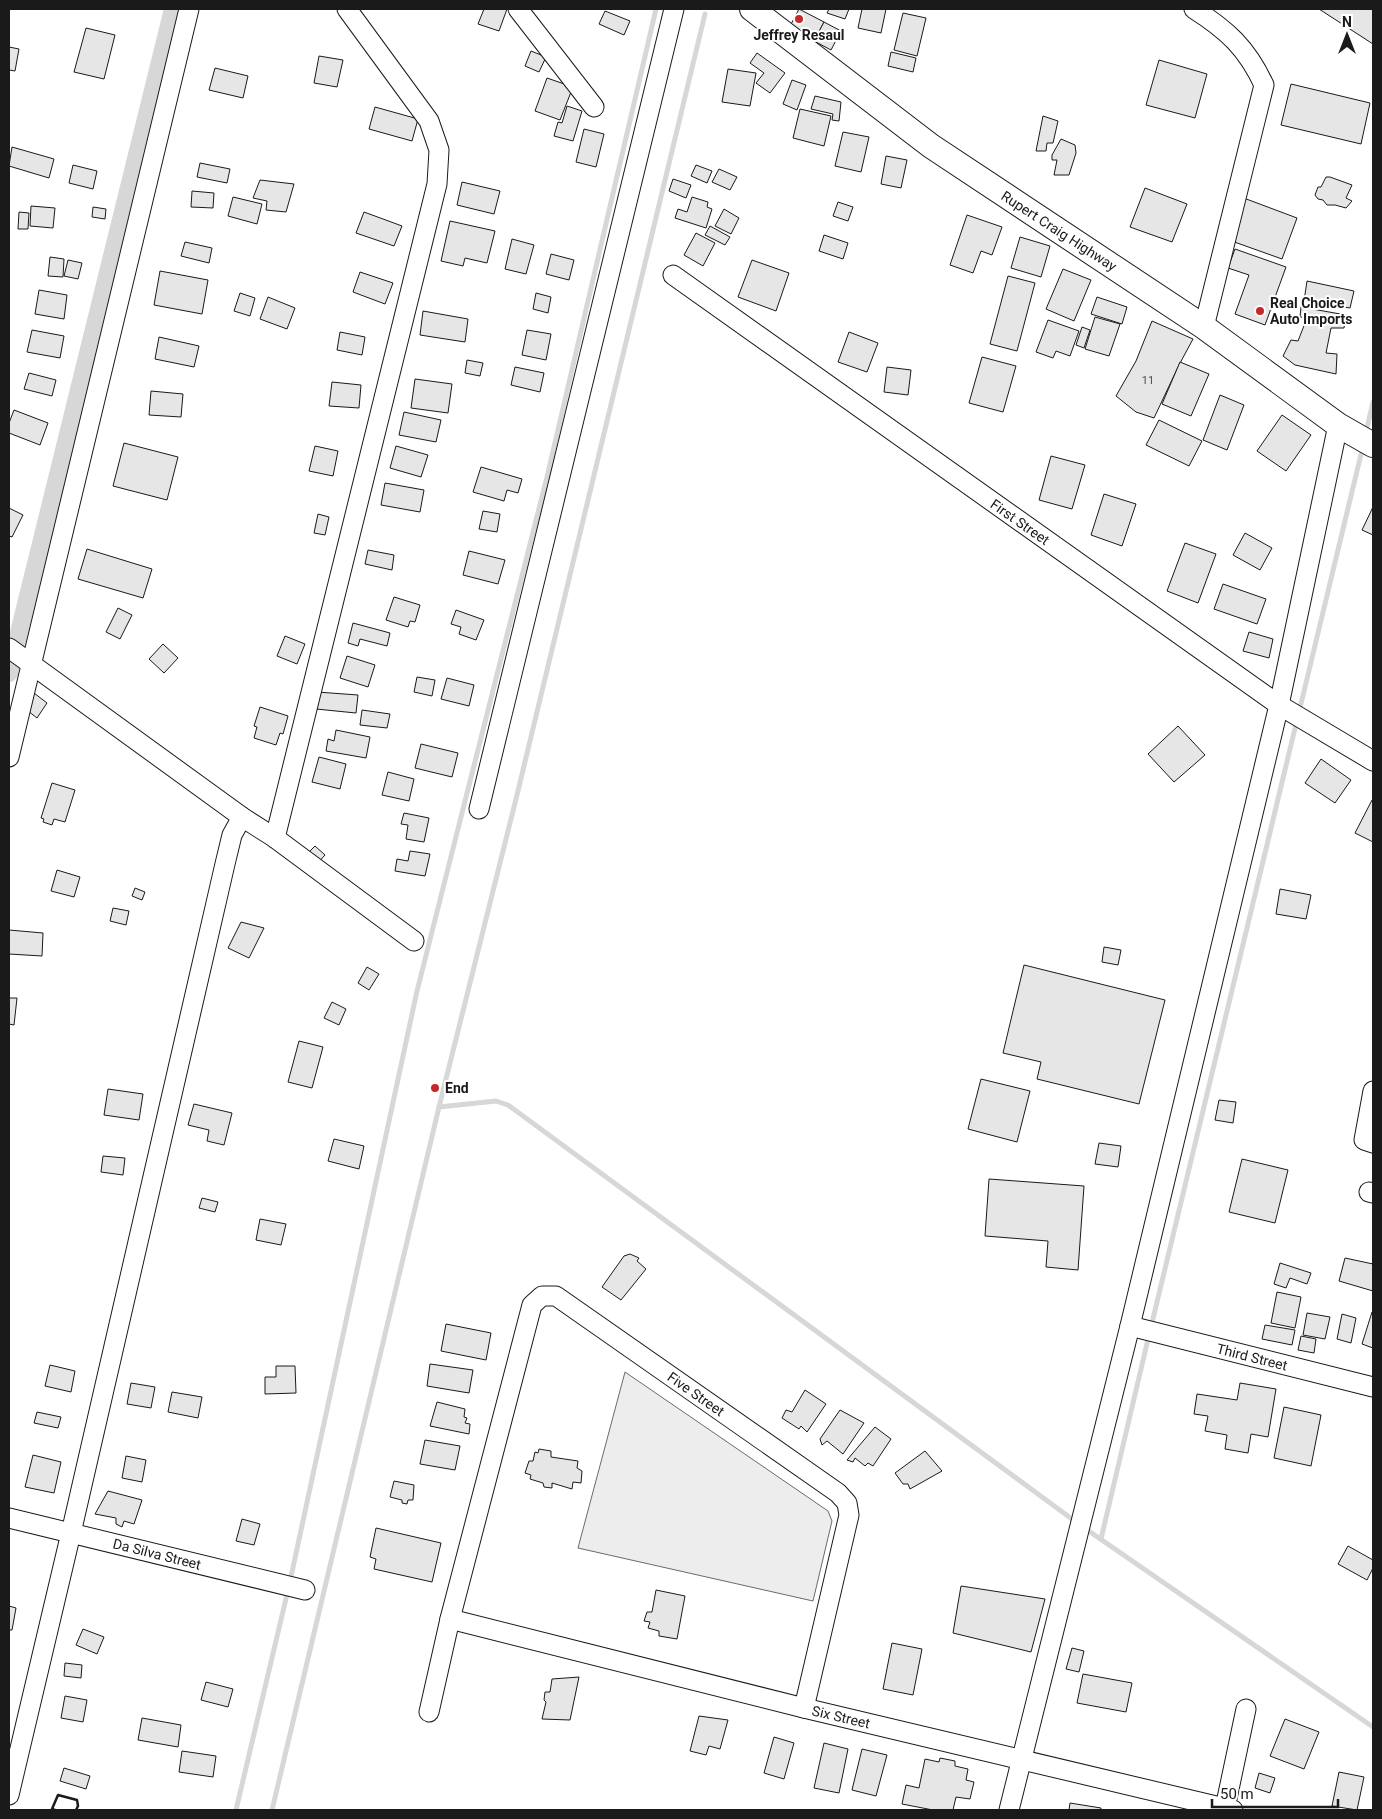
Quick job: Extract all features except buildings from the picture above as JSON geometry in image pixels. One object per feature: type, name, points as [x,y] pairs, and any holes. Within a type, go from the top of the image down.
[{"type":"main road","name":"Rupert Craig Highway","points":[[752,9],[930,146],[1204,327],[1338,424],[1373,445]]},
{"type":"street","points":[[9,757],[189,9]]},
{"type":"street","points":[[275,838],[437,184],[439,150],[429,121],[346,9]]},
{"type":"street","points":[[518,9],[594,108]]},
{"type":"street","points":[[479,809],[674,9]]},
{"type":"street","points":[[1194,9],[1233,37],[1255,65],[1264,85],[1204,327]]},
{"type":"street","name":"First Street","points":[[673,275],[1279,706],[1373,761]]},
{"type":"street","points":[[1009,1810],[1078,1540],[1279,706],[1338,424]]},
{"type":"street","points":[[9,648],[242,817],[275,838],[414,941]]},
{"type":"street","points":[[9,1795],[225,864],[232,836],[242,817]]},
{"type":"street","points":[[1368,1141],[1373,1091]]},
{"type":"street","name":"Five Street","points":[[450,1620],[532,1305],[542,1296],[556,1296],[838,1494],[847,1503],[849,1515],[804,1708]]},
{"type":"street","name":"Third Street","points":[[1130,1326],[1373,1387]]},
{"type":"street","name":"Da Silva Street","points":[[9,1518],[305,1590]]},
{"type":"street","points":[[429,1712],[450,1620]]},
{"type":"street","name":"Six Street","points":[[450,1620],[804,1708],[1229,1809]]},
{"type":"street","points":[[1229,1809],[1246,1709]]},
{"type":"shaded area","points":[[625,1372],[828,1511],[832,1521],[813,1601],[578,1548]]},
{"type":"waterway","points":[[9,673],[173,9]]},
{"type":"waterway","points":[[236,1810],[289,1586],[417,991],[547,477],[656,9]]},
{"type":"waterway","points":[[272,1810],[439,1107],[517,795],[705,14]]},
{"type":"waterway","points":[[1366,432],[1373,402]]},
{"type":"waterway","points":[[1299,712],[1363,446]]},
{"type":"waterway","points":[[1151,1327],[1297,720]]},
{"type":"waterway","points":[[439,1107],[496,1101],[508,1105],[1076,1522]]},
{"type":"waterway","points":[[1101,1539],[1149,1335]]},
{"type":"waterway","points":[[1083,1527],[1373,1727]]},
{"type":"wall","points":[[55,1810],[52,1809],[58,1795],[77,1800],[78,1806],[76,1810]]},
{"type":"place","name":"Jeffrey Resaul","points":[[799,19]]},
{"type":"place","name":"Real Choice Auto Imports","points":[[1260,311]]},
{"type":"place","name":"End","points":[[435,1088]]}]
